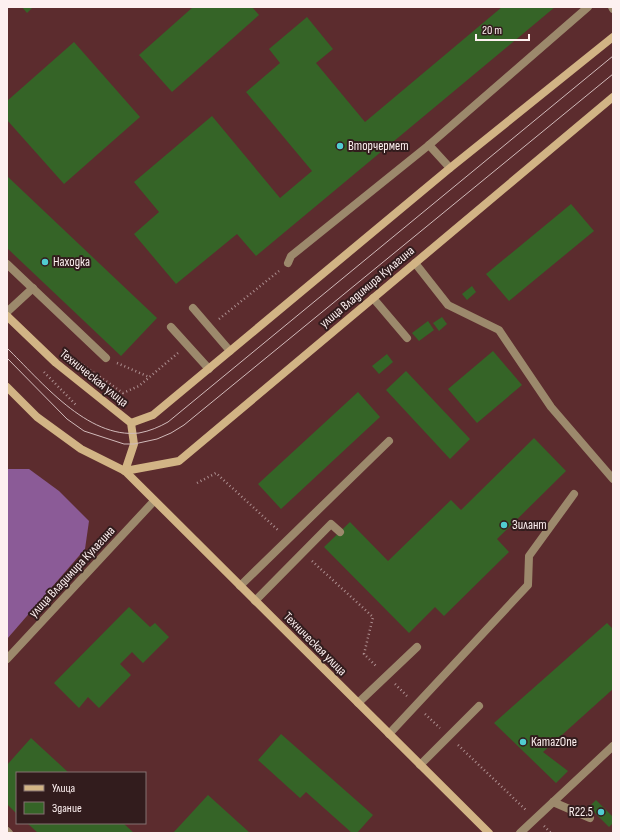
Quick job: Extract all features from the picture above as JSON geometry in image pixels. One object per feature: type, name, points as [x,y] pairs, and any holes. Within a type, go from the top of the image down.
[{"type":"main road","points":[[131,423],[153,415],[450,168],[613,38]]},
{"type":"main road","name":"улица Владимира Кулагина","points":[[126,471],[179,461],[613,97]]},
{"type":"main road","name":"Техническая улица","points":[[7,316],[56,363],[131,423],[134,444],[126,471]]},
{"type":"main road","name":"Техническая улица","points":[[7,387],[37,417],[81,449],[126,471],[154,501],[487,832]]},
{"type":"lane","points":[[288,263],[291,256],[429,145],[588,7]]},
{"type":"lane","points":[[429,145],[450,168]]},
{"type":"lane","points":[[415,263],[448,305],[499,330],[551,406],[613,479]]},
{"type":"lane","points":[[7,264],[106,358]]},
{"type":"lane","points":[[7,312],[32,288]]},
{"type":"lane","points":[[373,298],[407,338]]},
{"type":"lane","points":[[193,308],[230,351]]},
{"type":"lane","points":[[171,327],[209,369]]},
{"type":"lane","points":[[240,586],[389,441]]},
{"type":"lane","points":[[389,734],[528,585],[529,556],[574,494]]},
{"type":"lane","name":"улица Владимира Кулагина","points":[[7,659],[154,501]]},
{"type":"lane","points":[[255,601],[331,524],[340,532]]},
{"type":"lane","points":[[358,703],[417,647]]},
{"type":"lane","points":[[420,765],[479,706]]},
{"type":"lane","points":[[520,833],[613,746]]},
{"type":"lane","points":[[554,802],[590,818]]},
{"type":"path","points":[[106,358],[149,377]]},
{"type":"path","points":[[44,372],[76,404]]},
{"type":"path","points":[[197,483],[216,473],[288,539]]},
{"type":"path","points":[[304,553],[373,617],[364,654],[551,833]]},
{"type":"shaded area","points":[[29,469],[59,491],[89,521],[85,549],[7,639],[7,470]]},
{"type":"building","points":[[22,7],[33,7],[27,13]]},
{"type":"building","points":[[193,7],[252,7],[259,15],[172,92],[139,55]]},
{"type":"building","name":"Вторчермет","points":[[502,7],[555,7],[256,256],[237,234],[176,284],[134,234],[159,212],[134,182],[212,116],[280,198],[312,171],[246,92],[280,63],[269,49],[307,17],[333,49],[316,63],[365,122]]},
{"type":"building","points":[[74,42],[140,117],[64,184],[7,120],[7,101]]},
{"type":"building","points":[[7,176],[157,318],[121,356],[7,248]]},
{"type":"building","points":[[571,204],[594,231],[509,301],[486,274]]},
{"type":"building","points":[[472,286],[476,292],[467,300],[462,294]]},
{"type":"building","points":[[442,317],[447,324],[439,331],[433,323]]},
{"type":"building","points":[[428,321],[434,330],[419,341],[412,333]]},
{"type":"building","points":[[493,351],[522,385],[477,423],[448,389]]},
{"type":"building","points":[[387,354],[393,362],[379,374],[372,366]]},
{"type":"building","points":[[406,371],[470,439],[450,459],[386,390]]},
{"type":"building","points":[[358,392],[380,417],[281,509],[258,484]]},
{"type":"building","points":[[534,438],[566,471],[497,539],[509,552],[444,616],[435,607],[409,633],[324,547],[350,522],[388,561],[451,500],[461,510]]},
{"type":"building","points":[[129,607],[150,627],[155,623],[169,637],[143,663],[132,652],[120,664],[131,675],[99,708],[88,697],[79,708],[54,683]]},
{"type":"building","points":[[607,623],[613,629],[613,689],[543,752],[568,771],[556,783],[494,723]]},
{"type":"building","points":[[281,734],[373,815],[357,833],[352,833],[306,792],[300,798],[258,760]]},
{"type":"building","points":[[31,738],[68,772],[16,772],[16,813],[7,804],[7,765]]},
{"type":"building","points":[[208,795],[250,833],[173,833]]},
{"type":"building","name":"R22.5","points":[[596,800],[613,817],[613,823],[609,827],[589,807]]},
{"type":"building","points":[[28,824],[124,824],[134,833],[38,833]]},
{"type":"tram line","points":[[7,348],[66,405],[101,427],[120,432],[139,433],[161,426],[168,422],[613,56]]},
{"type":"tram line","points":[[7,358],[67,419],[84,431],[124,444],[134,444],[157,439],[171,433],[184,425],[613,74]]},
{"type":"place","name":"Вторчермет","points":[[340,146]]},
{"type":"place","name":"Находка","points":[[45,262]]},
{"type":"place","name":"Зилант","points":[[504,525]]},
{"type":"place","name":"KamazOne","points":[[523,742]]},
{"type":"place","name":"R22.5","points":[[601,812]]}]
